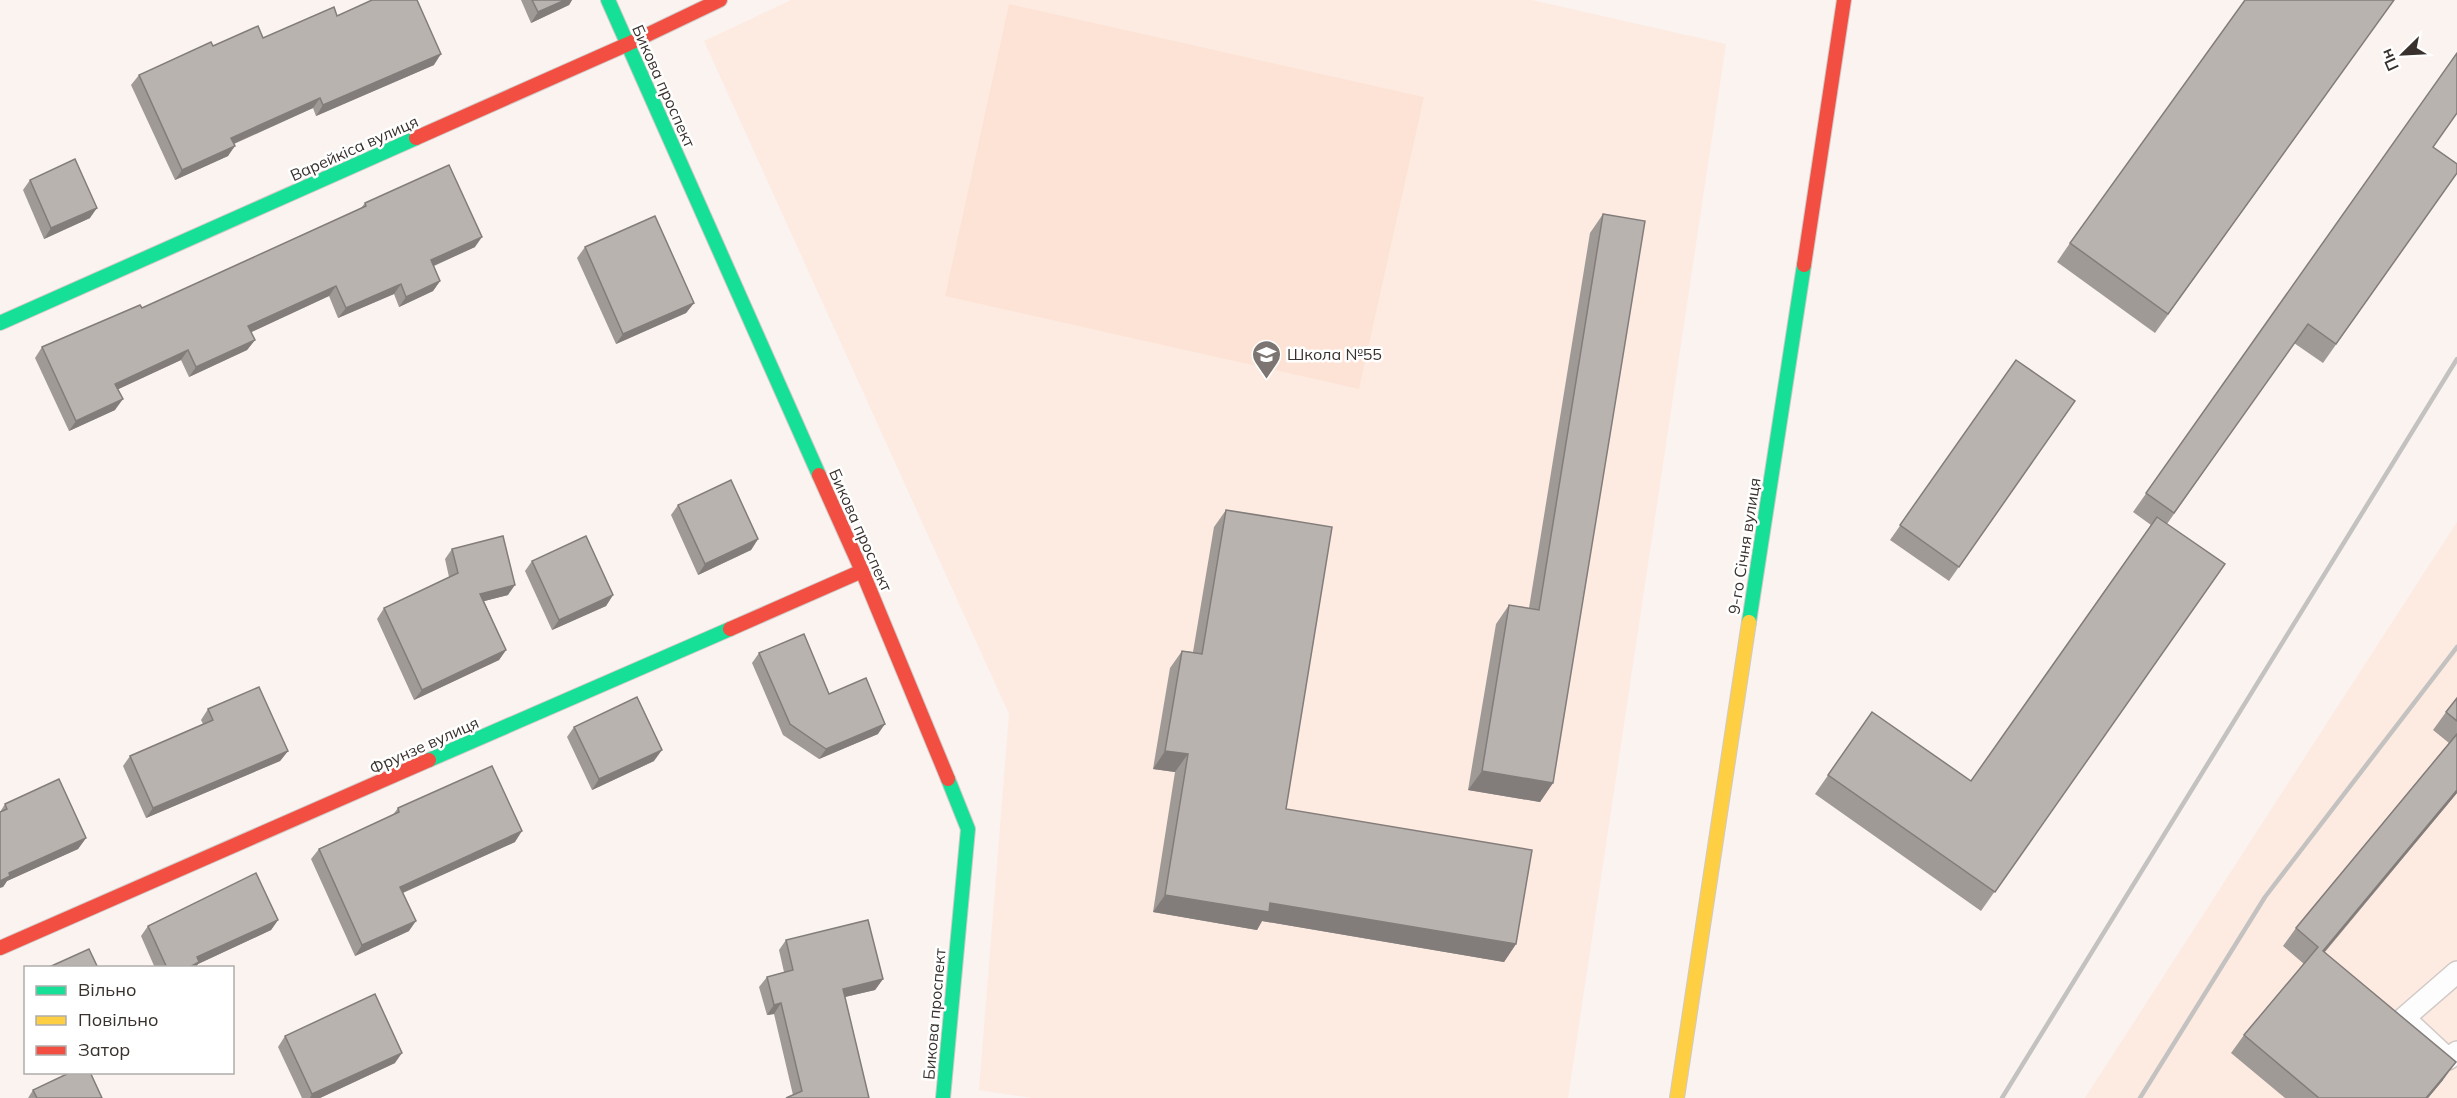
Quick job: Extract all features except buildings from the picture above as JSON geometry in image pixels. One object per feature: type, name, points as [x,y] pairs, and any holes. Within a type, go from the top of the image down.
[{"type":"street","name":"Бикова проспект","points":[[608,0],[862,571],[968,829],[943,1098]]},
{"type":"street","name":"Варейкіса вулиця","points":[[0,323],[628,44],[720,0]]},
{"type":"street","name":"9-го Січня вулиця","points":[[1677,1098],[1844,0]]},
{"type":"street","name":"Фрунзе вулиця","points":[[0,948],[862,571]]},
{"type":"lane","points":[[2457,972],[2404,1018],[2448,1059],[2457,1052]]},
{"type":"shaded area","name":"Школа №55","points":[[791,0],[1532,0],[1726,44],[1568,1098],[1032,1098],[979,1090],[1009,714],[704,41]]},
{"type":"shaded area","points":[[1009,4],[1424,97],[1359,389],[945,296]]},
{"type":"shaded area","points":[[2457,522],[2457,1098],[2085,1098],[2334,712]]},
{"type":"railway","points":[[2002,1098],[2457,359]]},
{"type":"railway","points":[[2140,1098],[2265,897],[2457,647]]},
{"type":"traffic: fast","points":[[608,0],[819,475]]},
{"type":"traffic: fast","points":[[0,323],[416,138]]},
{"type":"traffic: fast","points":[[1749,622],[1804,265]]},
{"type":"traffic: fast","points":[[429,760],[730,629]]},
{"type":"traffic: fast","points":[[943,1098],[968,829],[948,779]]},
{"type":"traffic: slow","points":[[1677,1098],[1749,622]]},
{"type":"traffic: jam","points":[[416,138],[628,44],[720,0]]},
{"type":"traffic: jam","points":[[1804,265],[1844,0]]},
{"type":"traffic: jam","points":[[819,475],[862,571],[948,779]]},
{"type":"traffic: jam","points":[[730,629],[862,571]]},
{"type":"traffic: jam","points":[[0,948],[429,760]]},
{"type":"place","name":"Школа №55","points":[[1266,380]]}]
